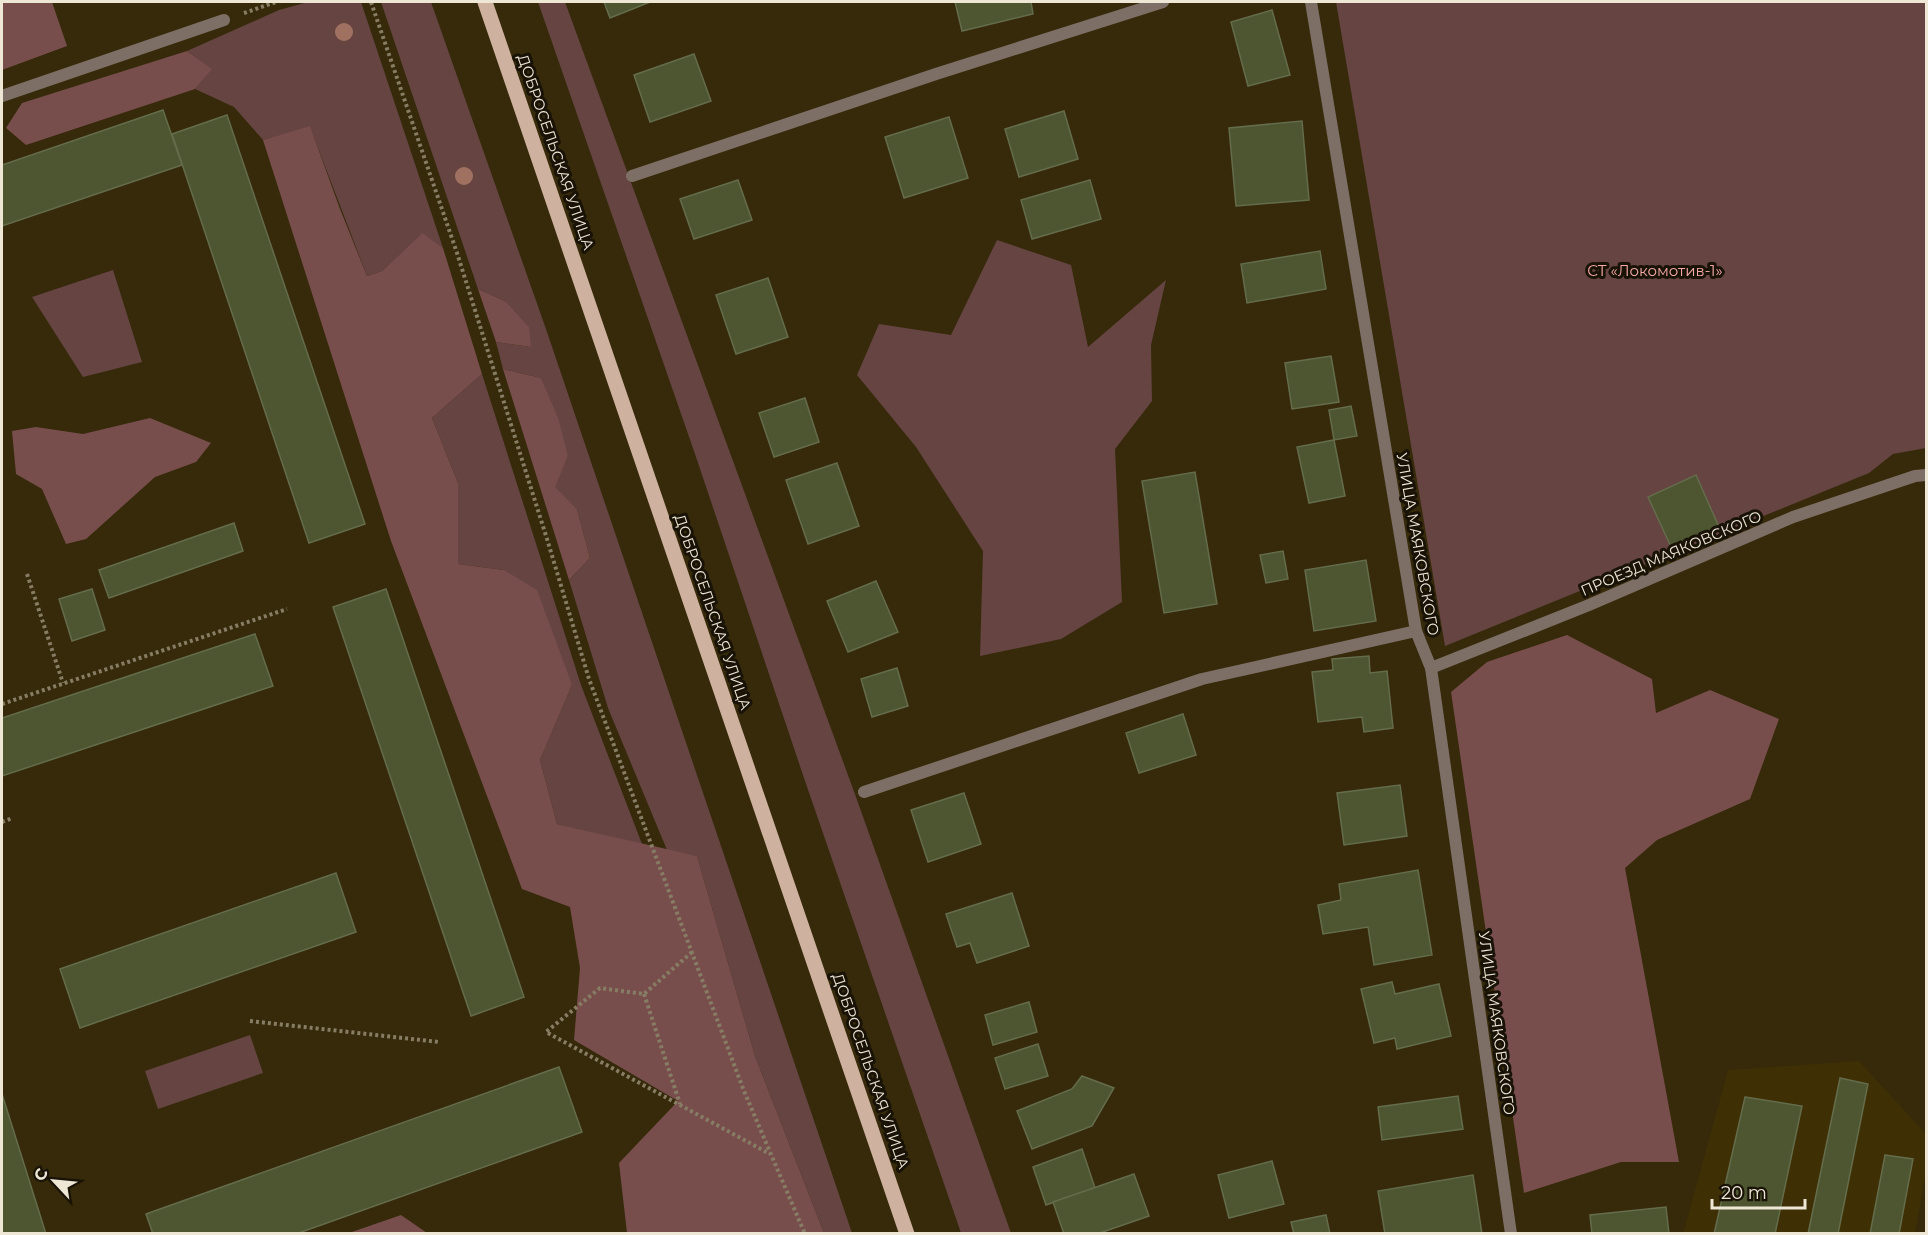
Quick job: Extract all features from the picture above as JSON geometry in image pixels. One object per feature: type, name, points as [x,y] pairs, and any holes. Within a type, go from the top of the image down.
[{"type":"main road","name":"ДОБРОСЕЛЬСКАЯ УЛИЦА","points":[[485,2],[908,1233]]},
{"type":"street","points":[[632,176],[936,74],[1163,2]]},
{"type":"street","name":"УЛИЦА МАЯКОВСКОГО","points":[[1311,2],[1416,631],[1431,669],[1511,1233]]},
{"type":"street","points":[[2,96],[224,20]]},
{"type":"street","name":"ПРОЕЗД МАЯКОВСКОГО","points":[[1431,669],[1589,605],[1793,517],[1915,476],[1926,475]]},
{"type":"street","points":[[864,792],[1202,679],[1416,631]]},
{"type":"path","points":[[224,20],[272,2]]},
{"type":"path","points":[[371,2],[457,253],[589,679],[744,1091],[805,1233]]},
{"type":"path","points":[[27,574],[63,683]]},
{"type":"path","points":[[2,704],[287,609]]},
{"type":"path","points":[[2,822],[13,818]]},
{"type":"path","points":[[692,952],[644,994],[600,988],[546,1032],[771,1155]]},
{"type":"path","points":[[644,994],[680,1105]]},
{"type":"path","points":[[250,1021],[439,1042]]},
{"type":"shaded area","points":[[2,2],[52,2],[67,46],[2,70]]},
{"type":"shaded area","points":[[187,51],[212,69],[195,89],[26,145],[6,128],[22,103]]},
{"type":"shaded area","points":[[310,126],[367,276],[382,271],[422,233],[443,248],[482,374],[432,418],[458,483],[458,564],[504,570],[537,590],[572,685],[540,760],[557,824],[697,856],[755,1056],[824,1233],[627,1233],[619,1163],[678,1101],[574,1040],[580,968],[570,907],[522,889],[391,541],[263,140]]},
{"type":"shaded area","points":[[478,289],[505,301],[529,327],[531,347],[496,342]]},
{"type":"shaded area","points":[[503,369],[541,378],[558,418],[568,456],[555,487],[577,509],[590,558],[569,580]]},
{"type":"shaded area","points":[[150,418],[211,443],[196,462],[155,477],[86,539],[66,544],[42,489],[16,474],[12,431],[36,427],[83,434]]},
{"type":"shaded area","points":[[1567,635],[1652,679],[1656,713],[1710,690],[1779,719],[1750,799],[1657,840],[1625,868],[1679,1162],[1621,1162],[1524,1193],[1451,692],[1487,662]]},
{"type":"shaded area","points":[[1859,1061],[1926,1134],[1926,1172],[1915,1233],[1683,1234],[1728,1070]]},
{"type":"shaded area","points":[[401,1215],[427,1233],[349,1233]]},
{"type":"green space","points":[[308,2],[361,2],[443,248],[421,234],[382,271],[367,276],[310,127],[263,140],[234,107],[195,89],[211,69],[187,51],[279,10]]},
{"type":"green space","points":[[381,2],[431,2],[547,332],[852,1233],[824,1233],[755,1056],[697,856],[667,850],[608,708],[569,580],[590,558],[577,509],[554,487],[568,456],[541,378],[503,369],[496,342],[531,347],[505,301],[478,289]]},
{"type":"green space","points":[[538,2],[565,2],[856,797],[1011,1233],[961,1233]]},
{"type":"green space","name":"СТ «Локомотив-1»","points":[[1336,2],[1926,2],[1926,448],[1893,454],[1869,473],[1445,646]]},
{"type":"green space","points":[[997,240],[1071,265],[1088,347],[1166,280],[1151,345],[1152,401],[1115,449],[1122,602],[1061,639],[980,656],[983,551],[916,447],[857,375],[879,324],[951,335]]},
{"type":"green space","points":[[113,270],[142,362],[83,377],[32,297]]},
{"type":"green space","points":[[482,374],[581,685],[642,844],[557,824],[540,760],[572,685],[504,570],[458,564],[458,483],[432,418]]},
{"type":"green space","points":[[250,1035],[263,1073],[158,1109],[145,1071]]},
{"type":"building","points":[[604,2],[650,2],[610,18]]},
{"type":"building","points":[[955,2],[1031,2],[1033,14],[962,31]]},
{"type":"building","points":[[1272,10],[1290,75],[1248,86],[1231,22]]},
{"type":"building","points":[[694,54],[711,101],[650,122],[634,75]]},
{"type":"building","points":[[163,110],[182,165],[2,226],[2,165]]},
{"type":"building","points":[[1064,111],[1078,159],[1019,177],[1005,129]]},
{"type":"building","points":[[227,115],[365,524],[309,543],[172,134]]},
{"type":"building","points":[[949,117],[968,178],[904,198],[885,137]]},
{"type":"building","points":[[1302,121],[1309,200],[1236,206],[1229,128]]},
{"type":"building","points":[[738,180],[752,220],[694,239],[680,199]]},
{"type":"building","points":[[1090,180],[1101,219],[1032,239],[1021,200]]},
{"type":"building","points":[[1320,251],[1326,289],[1247,303],[1241,264]]},
{"type":"building","points":[[768,278],[788,337],[736,354],[716,295]]},
{"type":"building","points":[[1331,356],[1339,402],[1292,409],[1285,363]]},
{"type":"building","points":[[805,398],[819,442],[774,457],[759,413]]},
{"type":"building","points":[[1351,406],[1357,436],[1334,440],[1329,410]]},
{"type":"building","points":[[1334,440],[1345,496],[1309,503],[1297,447]]},
{"type":"building","points":[[837,463],[859,526],[808,544],[786,480]]},
{"type":"building","points":[[1195,472],[1217,604],[1164,613],[1142,481]]},
{"type":"building","points":[[1696,475],[1719,527],[1672,549],[1648,497]]},
{"type":"building","points":[[234,523],[243,551],[109,598],[99,570]]},
{"type":"building","points":[[1283,551],[1288,579],[1266,583],[1260,555]]},
{"type":"building","points":[[1366,560],[1376,621],[1314,631],[1305,570]]},
{"type":"building","points":[[876,581],[898,632],[848,652],[827,601]]},
{"type":"building","points":[[92,589],[105,630],[72,641],[59,599]]},
{"type":"building","points":[[386,589],[524,997],[471,1016],[333,607]]},
{"type":"building","points":[[255,634],[273,686],[2,776],[2,718]]},
{"type":"building","points":[[1369,656],[1370,673],[1387,671],[1393,728],[1364,732],[1362,717],[1318,722],[1312,672],[1333,670],[1332,659]]},
{"type":"building","points":[[897,668],[908,706],[872,717],[861,679]]},
{"type":"building","points":[[1183,714],[1196,755],[1139,773],[1126,733]]},
{"type":"building","points":[[1400,785],[1407,836],[1344,845],[1337,793]]},
{"type":"building","points":[[964,793],[981,844],[928,862],[911,810]]},
{"type":"building","points":[[1418,870],[1432,955],[1374,965],[1368,927],[1323,934],[1318,905],[1341,900],[1339,884]]},
{"type":"building","points":[[336,873],[356,932],[80,1028],[60,969]]},
{"type":"building","points":[[1012,893],[1029,946],[977,963],[970,943],[957,947],[946,914]]},
{"type":"building","points":[[1392,982],[1395,994],[1439,984],[1451,1036],[1397,1049],[1395,1038],[1374,1043],[1361,989]]},
{"type":"building","points":[[1029,1002],[1037,1032],[993,1045],[985,1015]]},
{"type":"building","points":[[1038,1044],[1048,1076],[1005,1089],[995,1058]]},
{"type":"building","points":[[559,1067],[582,1132],[296,1234],[153,1234],[146,1214]]},
{"type":"building","points":[[1082,1076],[1114,1088],[1092,1126],[1032,1149],[1017,1111],[1072,1089]]},
{"type":"building","points":[[1840,1078],[1868,1084],[1838,1234],[1808,1234]]},
{"type":"building","points":[[2,1094],[46,1234],[2,1234]]},
{"type":"building","points":[[1458,1096],[1463,1129],[1382,1140],[1378,1107]]},
{"type":"building","points":[[1745,1097],[1802,1106],[1775,1234],[1714,1234]]},
{"type":"building","points":[[1082,1149],[1095,1188],[1046,1205],[1033,1167]]},
{"type":"building","points":[[1885,1155],[1913,1159],[1899,1234],[1870,1234]]},
{"type":"building","points":[[1272,1161],[1284,1204],[1229,1218],[1218,1175]]},
{"type":"building","points":[[1134,1174],[1149,1216],[1097,1234],[1064,1234],[1053,1202]]},
{"type":"building","points":[[1473,1175],[1482,1234],[1385,1234],[1378,1191]]},
{"type":"building","points":[[1666,1207],[1669,1234],[1592,1234],[1590,1215]]},
{"type":"building","points":[[1326,1215],[1330,1234],[1294,1234],[1291,1222]]}]
